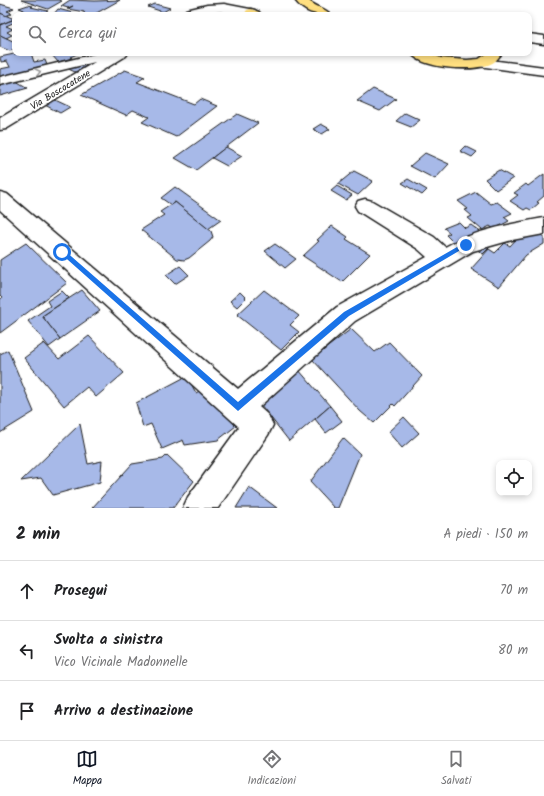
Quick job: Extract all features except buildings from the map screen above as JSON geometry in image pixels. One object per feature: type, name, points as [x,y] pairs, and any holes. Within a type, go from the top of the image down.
[{"type":"main road","points":[[301,0],[309,8],[318,12]]},
{"type":"main road","points":[[424,56],[432,60],[449,64],[466,65],[482,63],[494,56]]},
{"type":"street","points":[[192,12],[213,0]]},
{"type":"street","points":[[237,0],[235,2],[250,12]]},
{"type":"street","points":[[196,12],[224,4],[247,12]]},
{"type":"street","points":[[532,38],[544,40]]},
{"type":"street","points":[[0,81],[102,56]]},
{"type":"street","name":"Via Boscocatene","points":[[0,125],[116,56]]},
{"type":"street","points":[[504,56],[540,70]]},
{"type":"street","points":[[482,63],[540,70]]},
{"type":"street","points":[[0,199],[258,425],[199,508]]},
{"type":"street","points":[[365,206],[426,243],[443,258]]},
{"type":"street","points":[[238,407],[346,314],[466,245],[512,232],[544,226]]},
{"type":"route","points":[[62,252],[238,407],[346,314],[466,245]]}]
